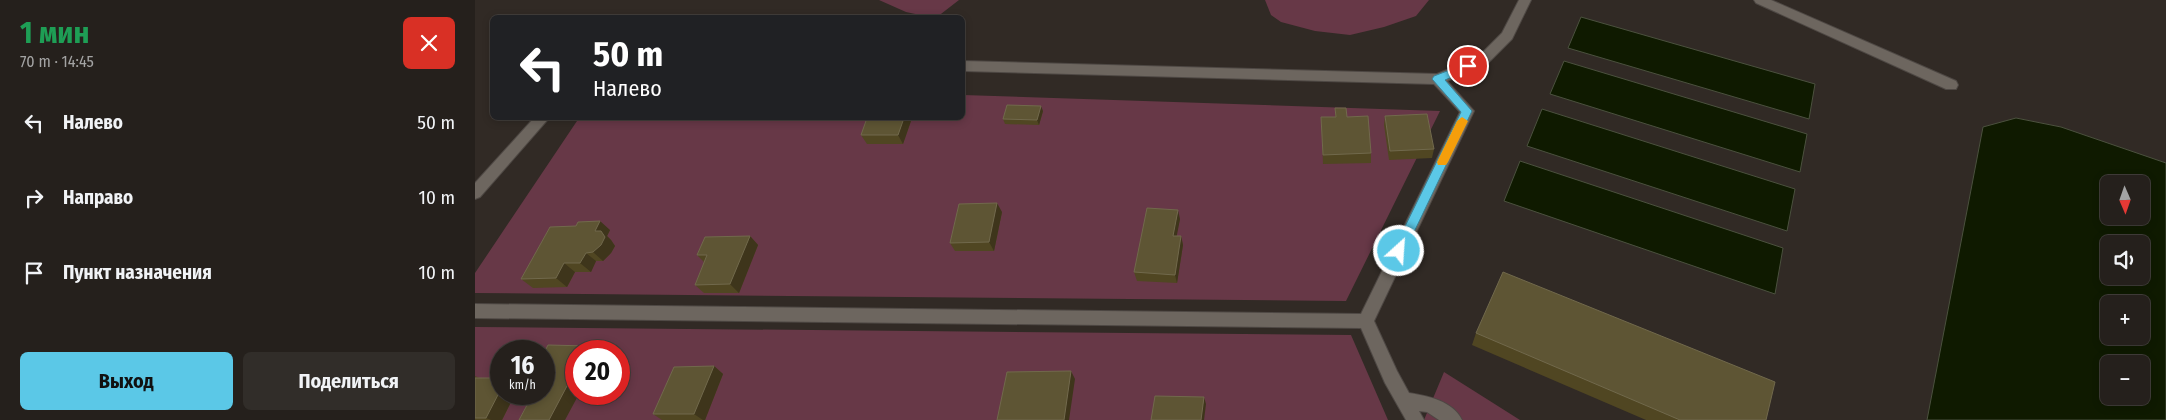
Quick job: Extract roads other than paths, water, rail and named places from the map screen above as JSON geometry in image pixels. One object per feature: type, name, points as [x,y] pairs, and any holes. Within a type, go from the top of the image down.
[{"type":"lane","points":[[965,66],[1437,79],[1483,60],[1507,36],[1525,0]]},
{"type":"lane","points":[[1760,0],[1951,85]]},
{"type":"lane","points":[[1365,321],[1467,111],[1437,79]]},
{"type":"lane","points":[[475,193],[540,120]]},
{"type":"lane","points":[[475,311],[1365,321]]},
{"type":"lane","points":[[1365,321],[1415,420]]},
{"type":"lane","points":[[1405,401],[1430,404],[1453,420]]}]
